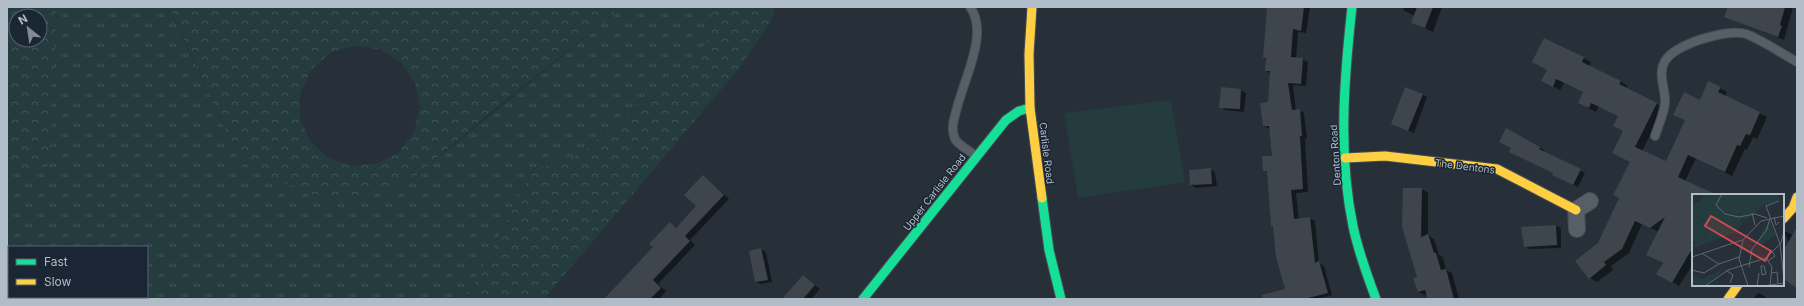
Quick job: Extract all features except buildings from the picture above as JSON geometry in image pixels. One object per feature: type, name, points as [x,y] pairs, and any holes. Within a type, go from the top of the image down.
[{"type":"street","name":"Carlisle Road","points":[[1032,7],[1029,54],[1030,108],[1049,250],[1061,299]]},
{"type":"street","name":"Denton Road","points":[[1352,7],[1345,62],[1343,115],[1345,158],[1349,198],[1356,237],[1376,299]]},
{"type":"street","name":"Upper Carlisle Road","points":[[863,299],[1006,120],[1019,111],[1030,108]]},
{"type":"street","name":"The Dentons","points":[[1345,158],[1385,156],[1497,169],[1576,210]]},
{"type":"street","points":[[1577,229],[1576,210],[1590,201]]},
{"type":"street","points":[[1728,299],[1737,286]]},
{"type":"lane","points":[[970,7],[978,23],[977,46],[960,94],[952,127],[956,140],[977,156]]},
{"type":"lane","points":[[1655,136],[1665,103],[1662,76],[1664,62],[1675,50],[1701,39],[1735,33],[1746,34],[1797,62]]},
{"type":"green space","points":[[7,7],[57,7],[49,166],[7,172]]},
{"type":"green space","points":[[57,7],[163,7],[171,13],[242,165],[410,181],[611,16],[619,7],[714,7],[706,44],[581,154],[533,170],[476,281],[462,299],[112,299],[148,298],[148,246],[8,246],[7,285],[7,172],[49,165]]},
{"type":"green space","points":[[163,7],[619,7],[611,16],[486,116],[410,181],[335,204],[242,165],[172,13]],"holes":[[[354,46],[379,49],[401,62],[415,83],[420,107],[414,132],[399,152],[377,164],[352,166],[328,158],[310,141],[300,118],[300,93],[311,70],[330,53]]]},
{"type":"green space","points":[[714,7],[774,7],[771,21],[737,71],[544,299],[462,299],[476,281],[533,170],[581,154],[706,44]]},
{"type":"green space","points":[[1171,100],[1185,182],[1078,198],[1064,113]]},
{"type":"green space","points":[[8,285],[8,298],[112,299],[7,299]]},
{"type":"traffic: fast","points":[[1352,7],[1345,89],[1345,172],[1348,199],[1355,235],[1376,299]]},
{"type":"traffic: fast","points":[[863,299],[1006,120],[1019,111],[1030,108]]},
{"type":"traffic: fast","points":[[1042,198],[1049,250],[1061,299]]},
{"type":"traffic: slow","points":[[1032,7],[1029,54],[1030,108],[1042,198]]},
{"type":"traffic: slow","points":[[1345,158],[1385,156],[1497,169],[1576,210]]},
{"type":"traffic: slow","points":[[1784,218],[1793,208],[1797,197]]},
{"type":"traffic: slow","points":[[1728,299],[1737,286]]}]
